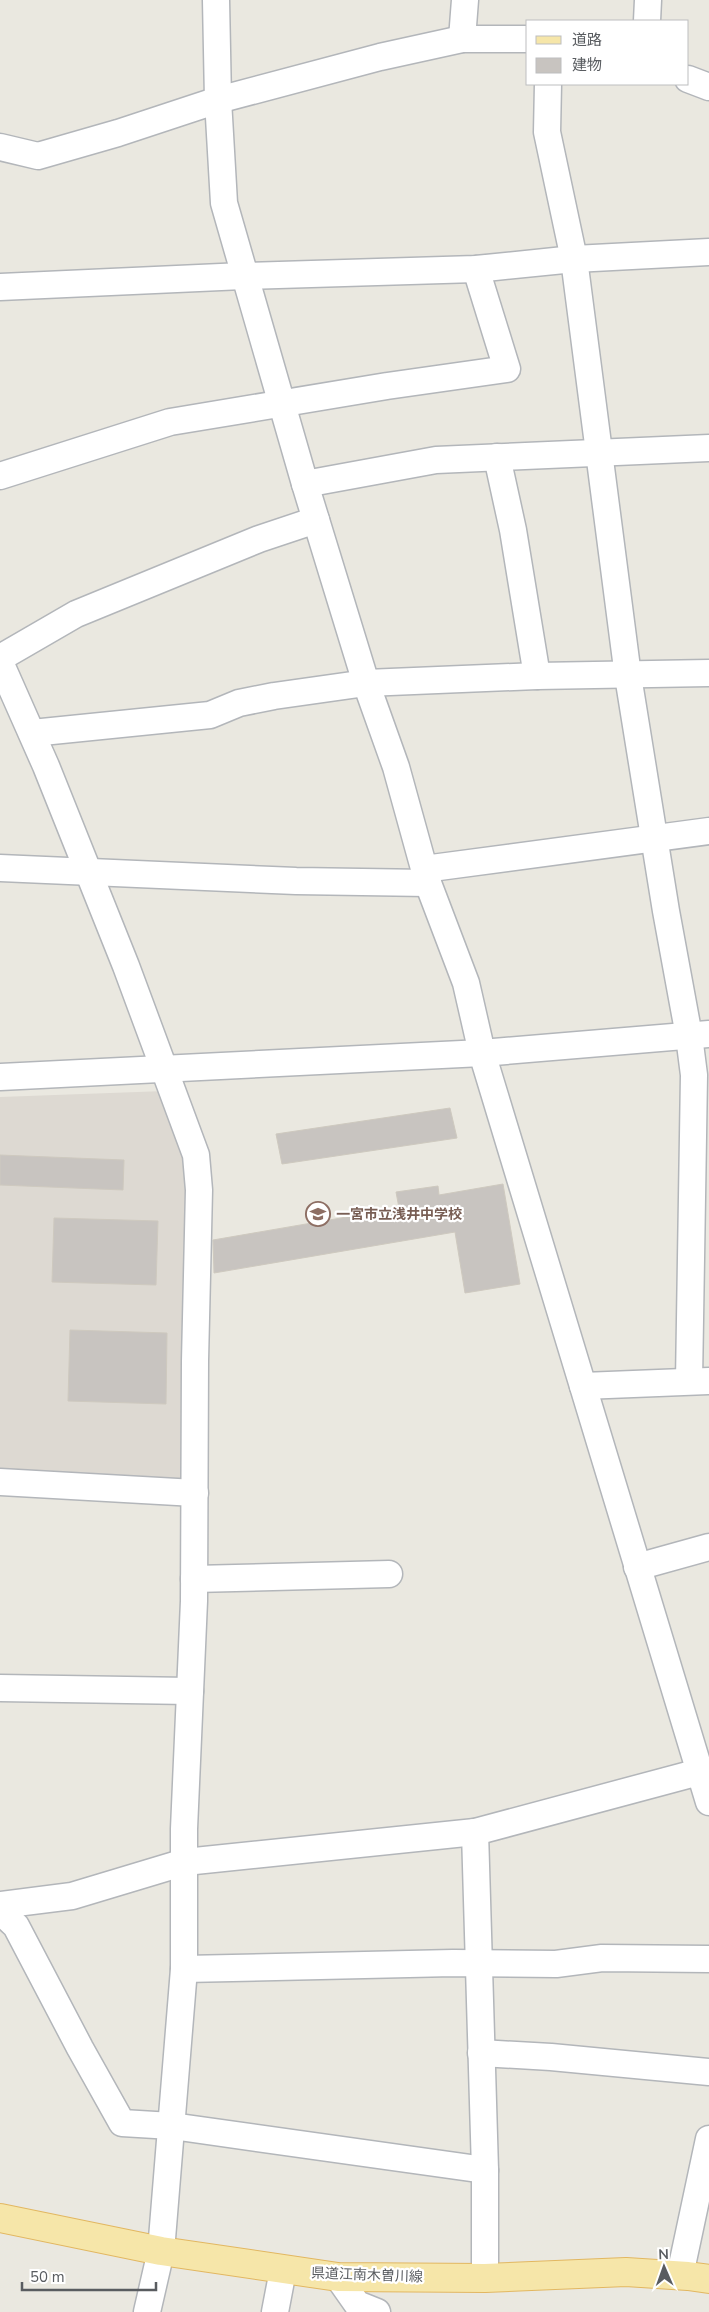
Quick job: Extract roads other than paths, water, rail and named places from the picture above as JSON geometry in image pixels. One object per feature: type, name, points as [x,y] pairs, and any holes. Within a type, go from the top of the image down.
[{"type":"main road","name":"県道江南木曽川線","points":[[0,2218],[161,2251],[338,2277],[485,2278],[626,2272],[680,2275],[709,2279]]},
{"type":"street","points":[[214,0],[224,203],[243,276],[366,683],[396,766],[426,876],[466,983],[482,1053],[709,1802]]},
{"type":"street","points":[[462,39],[465,0]]},
{"type":"street","points":[[646,20],[648,0]]},
{"type":"street","points":[[0,147],[38,156],[118,133],[218,100],[380,57],[462,39],[526,39]]},
{"type":"street","points":[[689,79],[709,86]]},
{"type":"street","points":[[548,85],[547,132],[574,259],[628,676],[655,838],[699,1035],[694,1075],[699,1381],[583,1386]]},
{"type":"street","points":[[0,287],[243,276],[476,269],[574,259],[709,252]]},
{"type":"street","points":[[0,476],[170,422],[507,369],[476,269]]},
{"type":"street","points":[[305,484],[436,460],[709,448]]},
{"type":"street","points":[[497,457],[513,530],[537,676]]},
{"type":"street","points":[[147,2312],[161,2251],[184,1969],[184,1829],[194,1579],[199,1190],[196,1155],[89,871],[0,660],[76,614],[259,539],[316,520]]},
{"type":"street","points":[[32,733],[210,716],[248,701],[366,683],[537,676],[628,676],[709,673]]},
{"type":"street","points":[[0,868],[296,881],[426,876],[655,838],[709,831]]},
{"type":"street","points":[[0,1078],[482,1053],[699,1035]]},
{"type":"street","points":[[0,1482],[195,1493]]},
{"type":"street","points":[[637,1567],[709,1547]]},
{"type":"street","points":[[194,1579],[389,1574]]},
{"type":"street","points":[[0,1688],[190,1691]]},
{"type":"street","points":[[0,1905],[72,1896],[185,1862],[475,1832],[699,1772]]},
{"type":"street","points":[[475,1832],[485,2170],[485,2278]]},
{"type":"street","points":[[0,1911],[16,1926],[71,2032],[122,2123],[172,2126],[485,2170]]},
{"type":"street","points":[[184,1969],[479,1963],[556,1964],[602,1958],[709,1959]]},
{"type":"street","points":[[481,2054],[551,2057],[709,2072]]},
{"type":"street","points":[[680,2275],[709,2140]]},
{"type":"street","points":[[275,2312],[283,2270]]},
{"type":"street","points":[[338,2277],[357,2304],[377,2312]]},
{"type":"place","name":"一宮市立浅井中学校","points":[[318,1214]]}]
